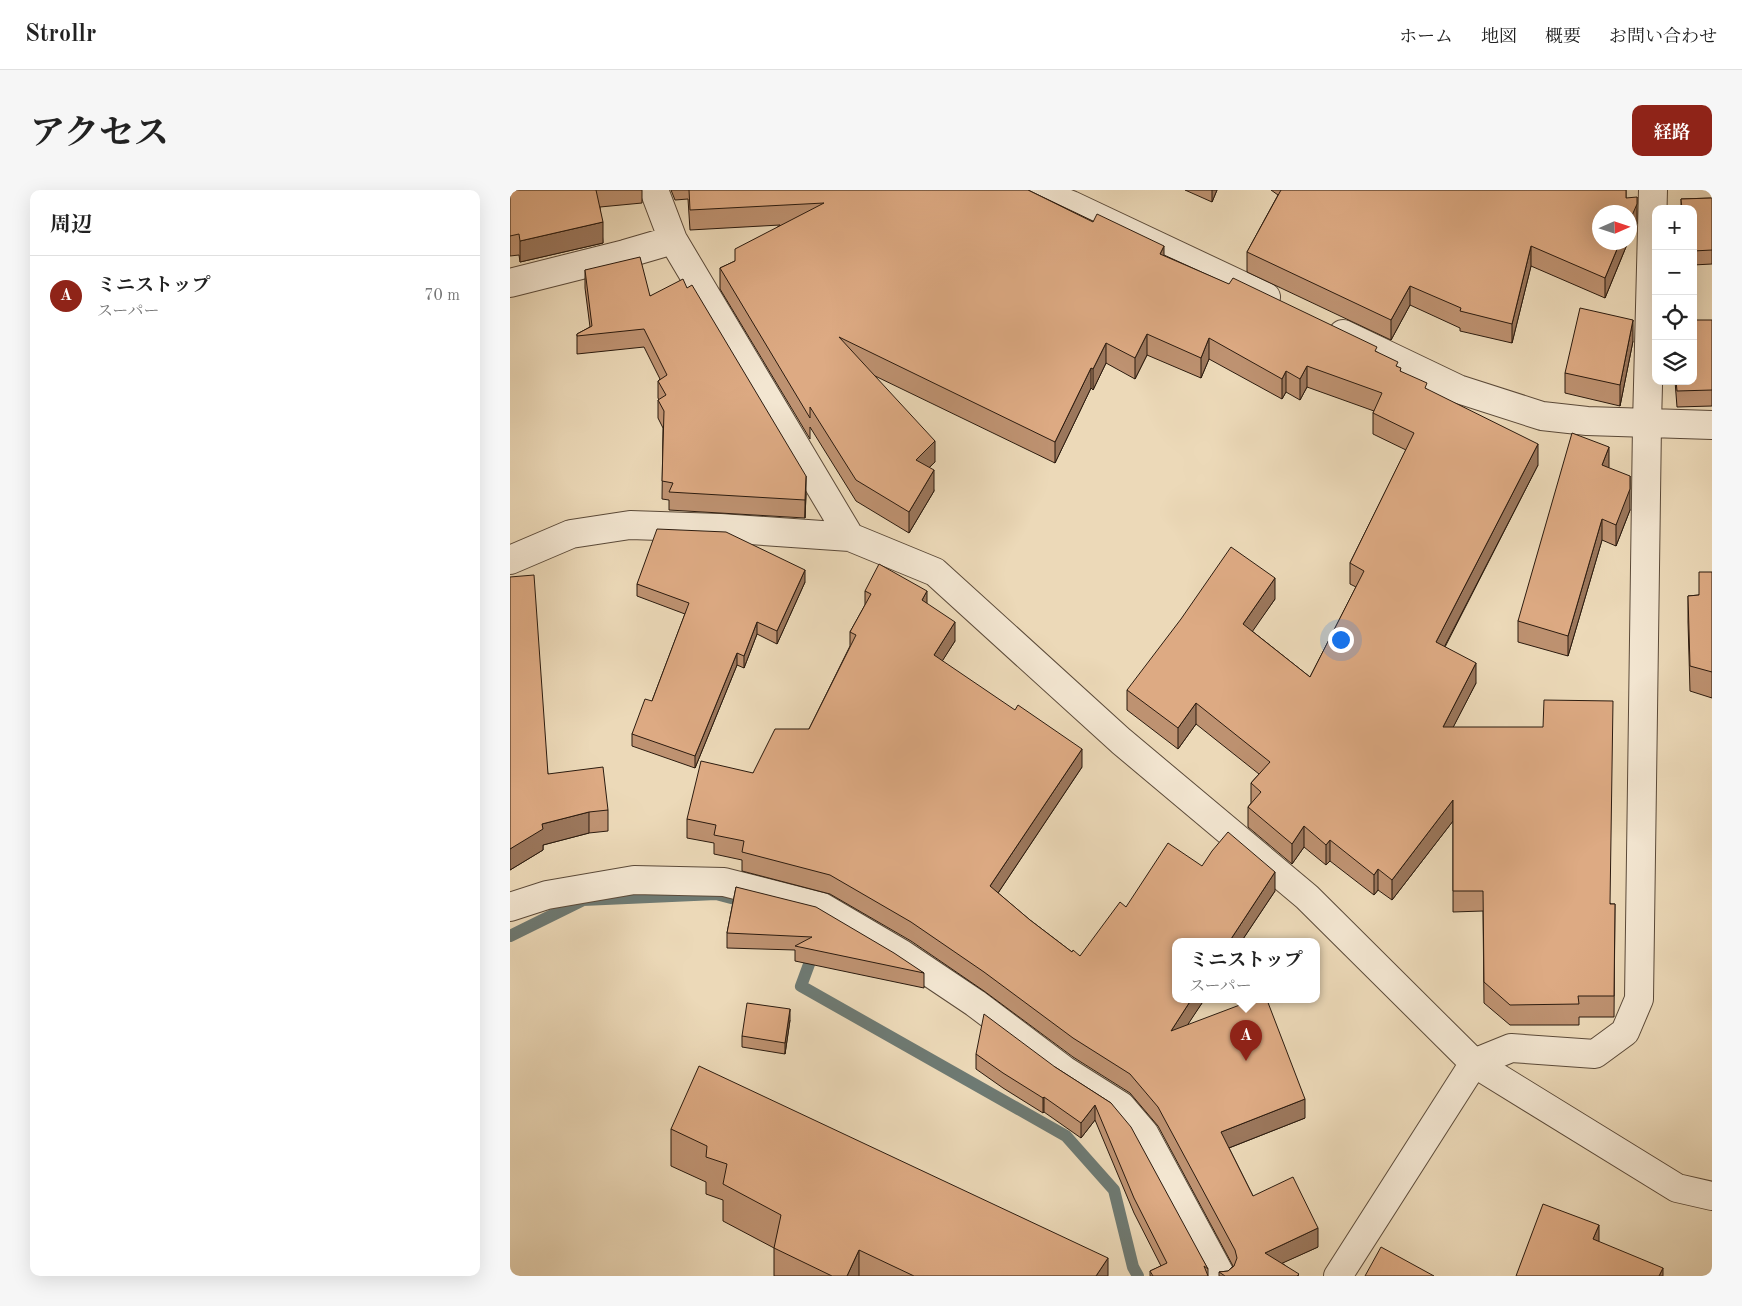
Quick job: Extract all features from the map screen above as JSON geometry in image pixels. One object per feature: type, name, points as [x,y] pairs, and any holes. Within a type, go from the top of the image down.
[{"type":"street","points":[[654,190],[673,240],[850,537]]},
{"type":"street","points":[[1033,190],[1071,205],[1286,307]]},
{"type":"street","points":[[1338,1276],[1474,1063],[1511,1048],[1595,1054],[1625,1032],[1639,999],[1647,424],[1653,190]]},
{"type":"street","points":[[510,283],[673,240]]},
{"type":"street","points":[[1322,324],[1458,389],[1542,416],[1587,421],[1712,425]]},
{"type":"street","points":[[510,560],[571,534],[630,525],[720,528],[850,537],[935,572],[1121,741],[1307,897],[1474,1063],[1677,1188],[1712,1196]]},
{"type":"street","points":[[510,907],[547,895],[634,880],[724,882],[822,907],[902,954],[976,1004],[1064,1070],[1121,1106],[1144,1133],[1222,1276]]},
{"type":"building","points":[[510,190],[596,190],[603,222],[520,241],[519,234],[510,236]]},
{"type":"building","points":[[689,190],[1028,190],[1093,222],[1097,214],[1164,246],[1160,254],[1229,284],[1233,278],[1377,347],[1375,351],[1398,362],[1396,366],[1401,368],[1400,371],[1427,383],[1425,388],[1538,444],[1436,642],[1476,663],[1443,727],[1543,727],[1544,700],[1613,701],[1610,904],[1615,904],[1614,996],[1578,996],[1579,1004],[1510,1005],[1484,982],[1483,891],[1453,891],[1453,800],[1392,880],[1378,869],[1374,875],[1330,840],[1326,845],[1304,826],[1292,844],[1248,807],[1261,792],[1251,783],[1270,762],[1196,703],[1178,728],[1127,690],[1181,619],[1231,547],[1275,578],[1243,624],[1310,677],[1364,571],[1350,563],[1414,433],[1373,413],[1382,393],[1307,366],[1300,379],[1286,371],[1282,379],[1209,338],[1201,358],[1147,334],[1135,358],[1106,343],[1093,369],[1091,368],[1055,442],[839,337],[935,441],[916,460],[934,470],[909,512],[856,480],[810,407],[810,418],[720,268],[735,261],[735,249],[824,203],[690,210]]},
{"type":"building","points":[[1281,190],[1626,190],[1626,198],[1637,197],[1637,205],[1592,205],[1592,250],[1617,250],[1605,278],[1531,246],[1512,324],[1460,311],[1461,308],[1410,286],[1391,320],[1247,252]]},
{"type":"building","points":[[1712,198],[1712,250],[1697,251],[1697,205],[1682,205],[1681,199]]},
{"type":"building","points":[[640,257],[650,296],[683,279],[687,288],[692,285],[806,476],[805,500],[669,492],[673,483],[662,481],[664,411],[658,400],[666,395],[658,381],[667,375],[644,329],[577,336],[577,334],[592,326],[585,270]]},
{"type":"building","points":[[1580,308],[1633,320],[1620,385],[1565,373]]},
{"type":"building","points":[[1697,320],[1712,320],[1712,390],[1677,391],[1676,385],[1697,385]]},
{"type":"building","points":[[1572,433],[1609,447],[1602,465],[1630,476],[1630,489],[1616,525],[1602,519],[1568,636],[1518,621]]},
{"type":"building","points":[[657,529],[726,532],[805,570],[777,631],[757,622],[744,656],[737,653],[695,756],[632,734],[645,699],[652,701],[689,603],[637,584]]},
{"type":"building","points":[[879,564],[927,591],[922,600],[955,622],[934,655],[1015,710],[1018,705],[1082,749],[990,886],[1072,952],[1073,950],[1080,956],[1120,902],[1126,907],[1168,843],[1202,866],[1228,832],[1275,872],[1232,938],[1172,938],[1172,1003],[1189,1003],[1171,1031],[1245,1003],[1268,1003],[1305,1099],[1221,1132],[1253,1196],[1293,1177],[1318,1228],[1265,1253],[1299,1274],[1297,1276],[1225,1276],[1219,1272],[1228,1271],[1234,1266],[1237,1258],[1235,1250],[1158,1107],[1130,1074],[1073,1038],[984,972],[911,922],[830,875],[742,852],[744,841],[714,835],[716,825],[687,819],[701,761],[753,773],[775,729],[809,729],[856,635],[850,632],[871,594],[865,591]]},
{"type":"building","points":[[1699,572],[1712,572],[1712,672],[1690,666],[1688,596],[1699,595]]},
{"type":"building","points":[[534,575],[548,774],[603,767],[608,810],[589,812],[542,824],[543,829],[510,849],[510,577]]},
{"type":"building","points":[[736,887],[816,907],[924,973],[795,946],[812,937],[727,933]]},
{"type":"building","points":[[747,1003],[790,1009],[785,1043],[742,1036]]},
{"type":"building","points":[[984,1014],[1055,1067],[1111,1103],[1131,1127],[1208,1269],[1204,1266],[1208,1276],[1153,1276],[1150,1271],[1167,1263],[1134,1198],[1095,1105],[1081,1123],[976,1054]]},
{"type":"building","points":[[699,1066],[1108,1258],[1096,1276],[914,1276],[859,1250],[847,1276],[832,1276],[774,1248],[781,1215],[723,1184],[727,1164],[706,1157],[707,1146],[671,1129]]},
{"type":"building","points":[[1543,1204],[1599,1225],[1593,1239],[1663,1268],[1659,1276],[1516,1276]]},
{"type":"building","points":[[1381,1247],[1434,1276],[1365,1276]]},
{"type":"waterway","points":[[510,936],[583,900],[716,894],[750,903]]},
{"type":"waterway","points":[[815,948],[801,986],[1066,1136],[1114,1190],[1133,1267],[1138,1276]]},
{"type":"place","name":"ミニストップ","points":[[1246,1061]]}]
